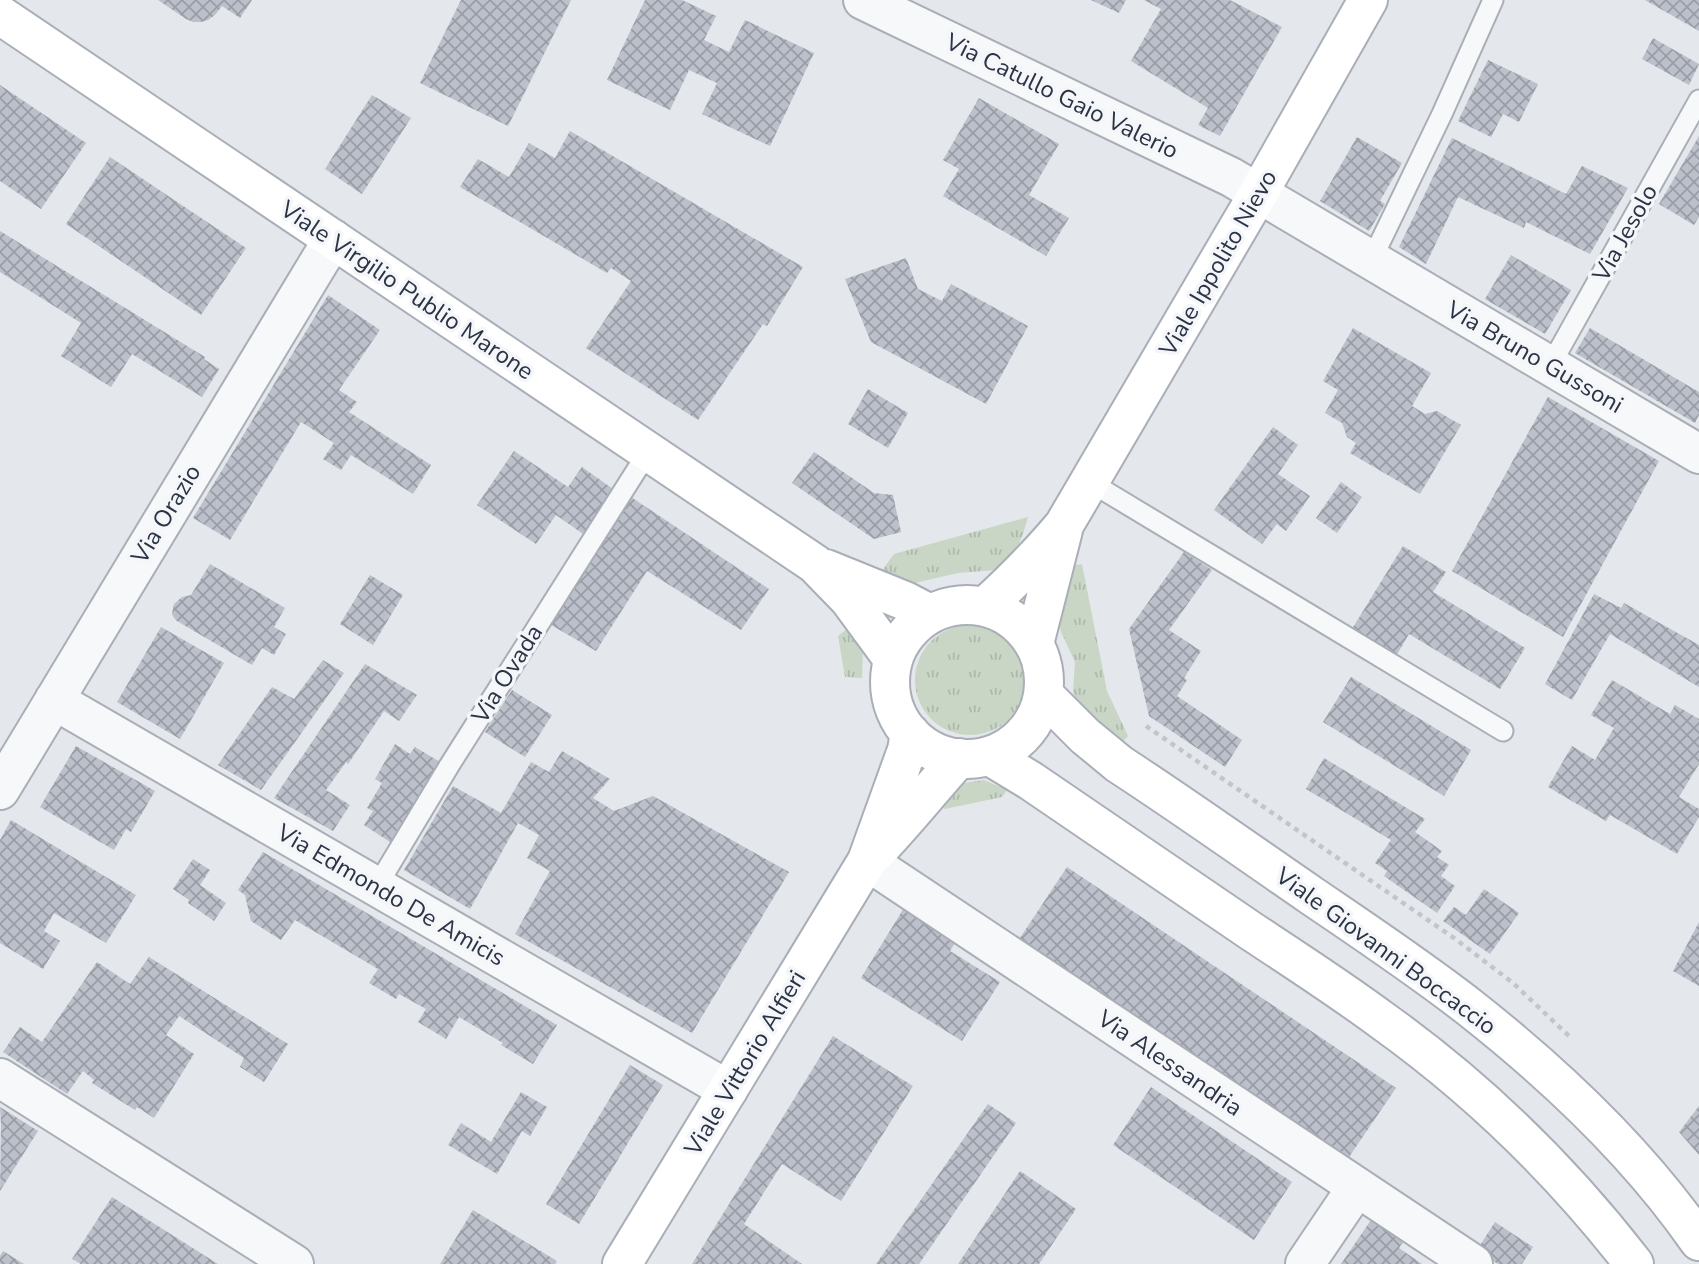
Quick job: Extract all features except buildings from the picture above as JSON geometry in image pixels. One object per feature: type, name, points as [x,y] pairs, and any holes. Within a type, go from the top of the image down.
[{"type":"street","name":"Via Catullo Gaio Valerio","points":[[863,0],[1231,177],[1258,194]]},
{"type":"street","name":"Viale Ippolito Nievo","points":[[986,606],[1044,549],[1064,525],[1368,0]]},
{"type":"street","name":"Viale Virgilio Publio Marone","points":[[0,15],[814,564],[849,599],[893,659]]},
{"type":"street","name":"Via Bruno Gussoni","points":[[1258,194],[1699,454]]},
{"type":"street","name":"Via Orazio","points":[[0,790],[332,239]]},
{"type":"street","name":"Viale Ippolito Nievo","points":[[1034,644],[1064,525]]},
{"type":"street","name":"Viale Virgilio Publio Marone","points":[[814,564],[930,614]]},
{"type":"street","points":[[956,605],[986,606],[1010,616],[1034,644],[1045,674],[1044,695],[1035,720],[1026,733],[1002,751],[974,757],[944,756],[925,747],[901,721],[891,695],[893,659],[905,635],[930,614],[956,605]]},
{"type":"street","name":"Viale Giovanni Boccaccio","points":[[1044,695],[1085,736],[1119,764],[1403,959],[1491,1025],[1544,1070],[1612,1138],[1656,1186],[1699,1241]]},
{"type":"street","name":"Via Edmondo De Amicis","points":[[54,700],[384,874],[728,1090]]},
{"type":"street","name":"Viale Vittorio Alfieri","points":[[622,1264],[867,861],[907,750],[910,733]]},
{"type":"street","points":[[974,757],[1062,802],[1360,1005],[1432,1059],[1522,1138],[1567,1185],[1634,1264]]},
{"type":"street","name":"Viale Vittorio Alfieri","points":[[867,861],[933,787],[974,757]]},
{"type":"street","name":"Via Alessandria","points":[[867,861],[1474,1264]]},
{"type":"street","points":[[0,1077],[295,1264]]},
{"type":"street","points":[[1305,1264],[1357,1187]]},
{"type":"lane","points":[[1371,261],[1493,0]]},
{"type":"lane","name":"Via Jesolo","points":[[1550,366],[1699,100]]},
{"type":"lane","name":"Via Ovada","points":[[384,874],[648,452]]},
{"type":"lane","points":[[1090,482],[1503,731]]},
{"type":"green space","points":[[1028,517],[1014,556],[996,570],[958,573],[915,583],[880,573],[894,554]]},
{"type":"green space","points":[[1082,564],[1107,691],[1128,736],[1122,743],[1082,716],[1073,692],[1075,662],[1061,632],[1055,607],[1063,586],[1076,565]]},
{"type":"green space","points":[[970,625],[991,629],[1009,641],[1021,659],[1025,680],[1021,701],[1009,719],[991,731],[970,735],[949,731],[931,719],[919,701],[915,680],[919,659],[931,641],[949,629]]},
{"type":"green space","points":[[851,626],[863,650],[862,678],[845,677],[838,636]]},
{"type":"green space","points":[[984,780],[1007,790],[1002,797],[945,809],[934,802],[946,789]]}]
